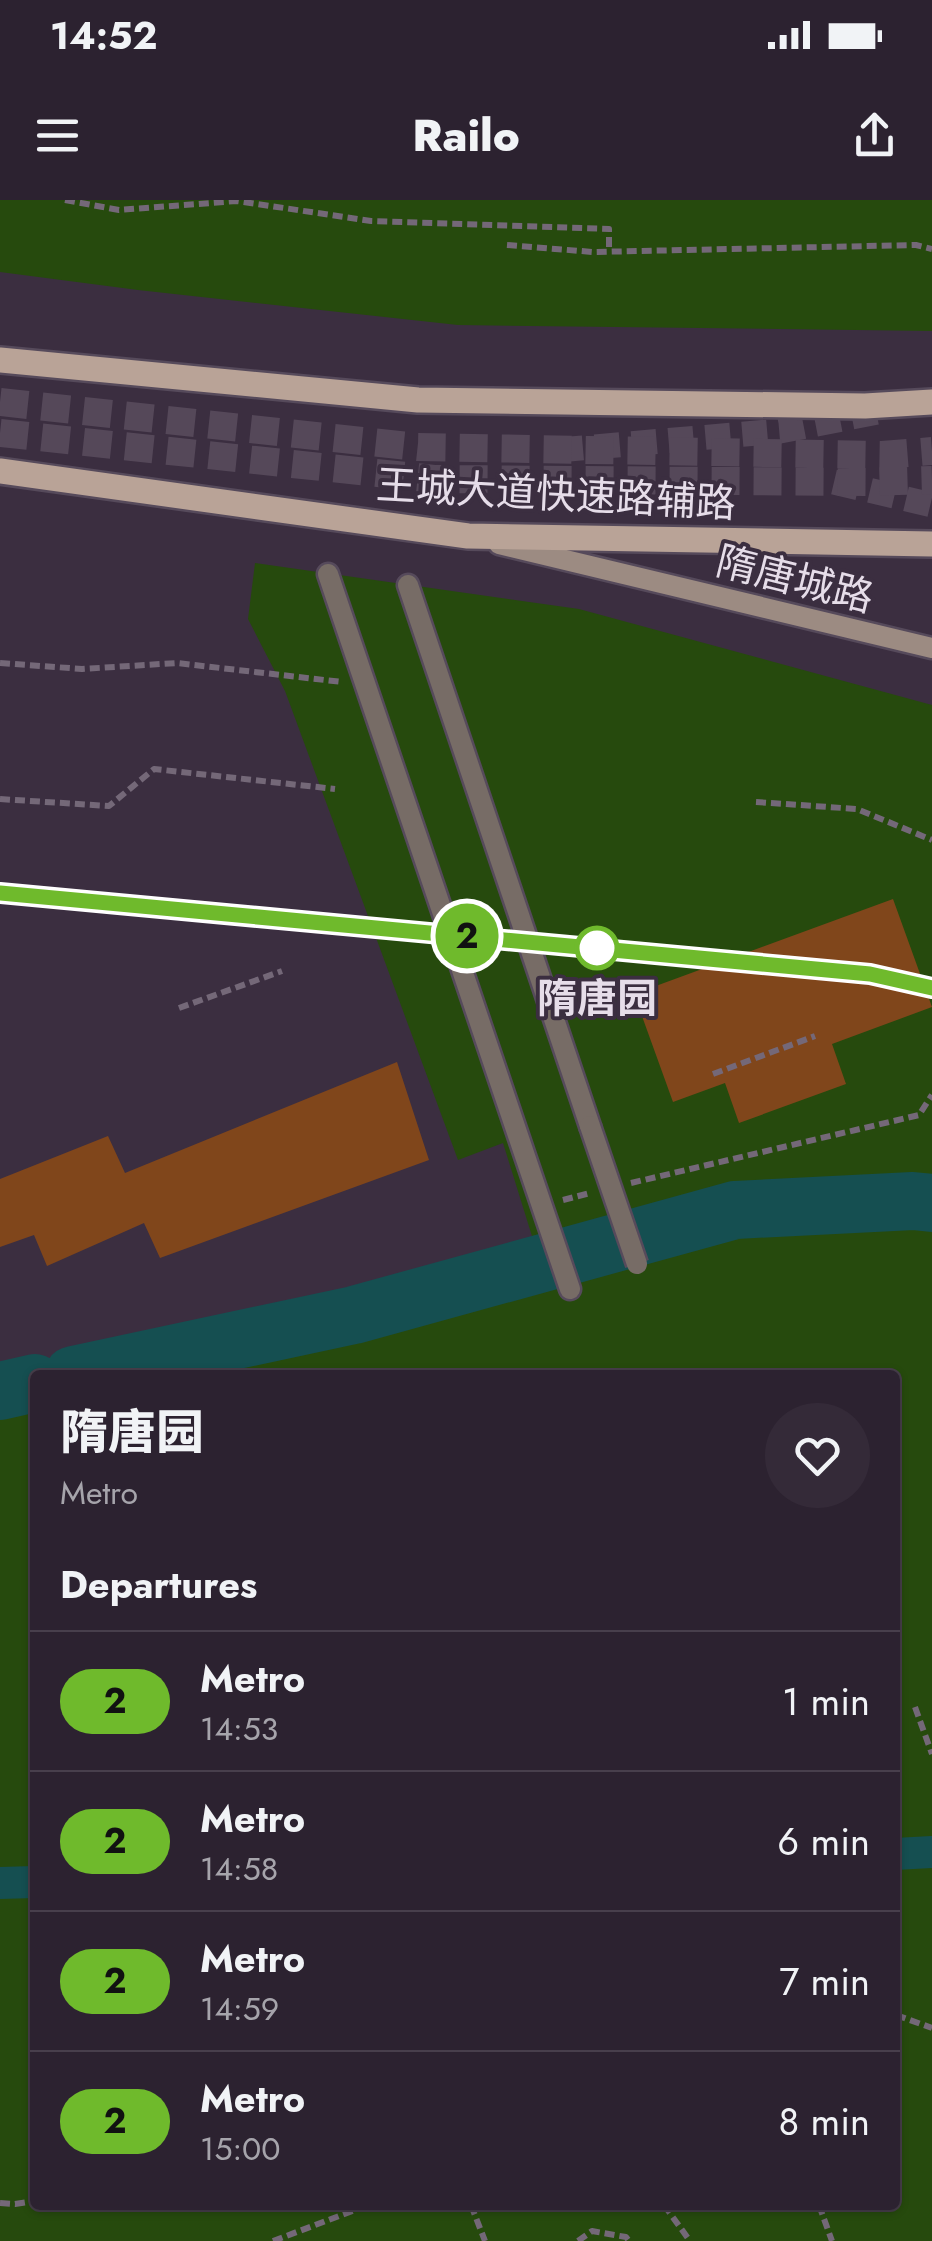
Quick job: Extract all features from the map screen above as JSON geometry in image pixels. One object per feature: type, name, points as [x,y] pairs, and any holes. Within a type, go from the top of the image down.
[{"type":"main road","points":[[0,360],[418,400],[865,406],[932,402]]},
{"type":"main road","name":"王城大道快速路辅路","points":[[0,472],[468,536],[932,544]]},
{"type":"main road","name":"隋唐城路","points":[[468,536],[932,648]]},
{"type":"street","points":[[328,574],[570,1288]]},
{"type":"street","points":[[408,585],[637,1264]]},
{"type":"path","points":[[65,200],[119,210],[237,201],[371,222],[609,229],[609,252]]},
{"type":"path","points":[[507,245],[609,252],[916,245],[932,250]]},
{"type":"path","points":[[0,663],[82,669],[177,663],[365,685]]},
{"type":"path","points":[[0,799],[109,806],[154,769],[335,789]]},
{"type":"path","points":[[756,802],[857,808],[932,840]]},
{"type":"path","points":[[179,1008],[282,971]]},
{"type":"path","points":[[713,1074],[815,1036]]},
{"type":"path","points":[[542,1205],[918,1114],[932,1096]]},
{"type":"path","points":[[915,1707],[932,1754]]},
{"type":"path","points":[[900,2016],[932,2028]]},
{"type":"path","points":[[0,2203],[30,2203]]},
{"type":"path","points":[[272,2241],[355,2210]]},
{"type":"path","points":[[473,2210],[485,2241]]},
{"type":"path","points":[[668,2210],[690,2241]]},
{"type":"path","points":[[821,2210],[832,2241]]},
{"type":"path","points":[[578,2241],[592,2231],[626,2237],[629,2241]]},
{"type":"green space","points":[[0,200],[932,200],[932,331],[458,325],[0,272]]},
{"type":"green space","points":[[255,563],[579,609],[932,705],[932,2241],[0,2241],[0,1372],[536,1249],[503,1143],[458,1160],[285,691],[248,619]]},
{"type":"building","points":[[893,899],[932,1007],[832,1044],[846,1084],[739,1123],[725,1083],[673,1102],[634,994]]},
{"type":"building","points":[[397,1062],[429,1160],[160,1258],[144,1223],[47,1266],[34,1235],[0,1247],[0,1179],[108,1136],[125,1173]]},
{"type":"waterway","points":[[96,1370],[354,1315],[735,1210],[932,1203]]},
{"type":"waterway","points":[[0,1391],[30,1384]]},
{"type":"waterway","points":[[900,1854],[932,1852]]},
{"type":"waterway","points":[[0,1883],[30,1882]]},
{"type":"tunnel","points":[[0,402],[418,447],[882,455],[932,451]]},
{"type":"tunnel","points":[[558,450],[780,431],[878,412]]},
{"type":"tunnel","points":[[0,433],[434,479],[932,480]]},
{"type":"tunnel","points":[[834,482],[932,505]]},
{"type":"metro line","name":"2","points":[[0,893],[870,974],[932,988]]},
{"type":"place","name":"隋唐园","points":[[597,948]]}]
